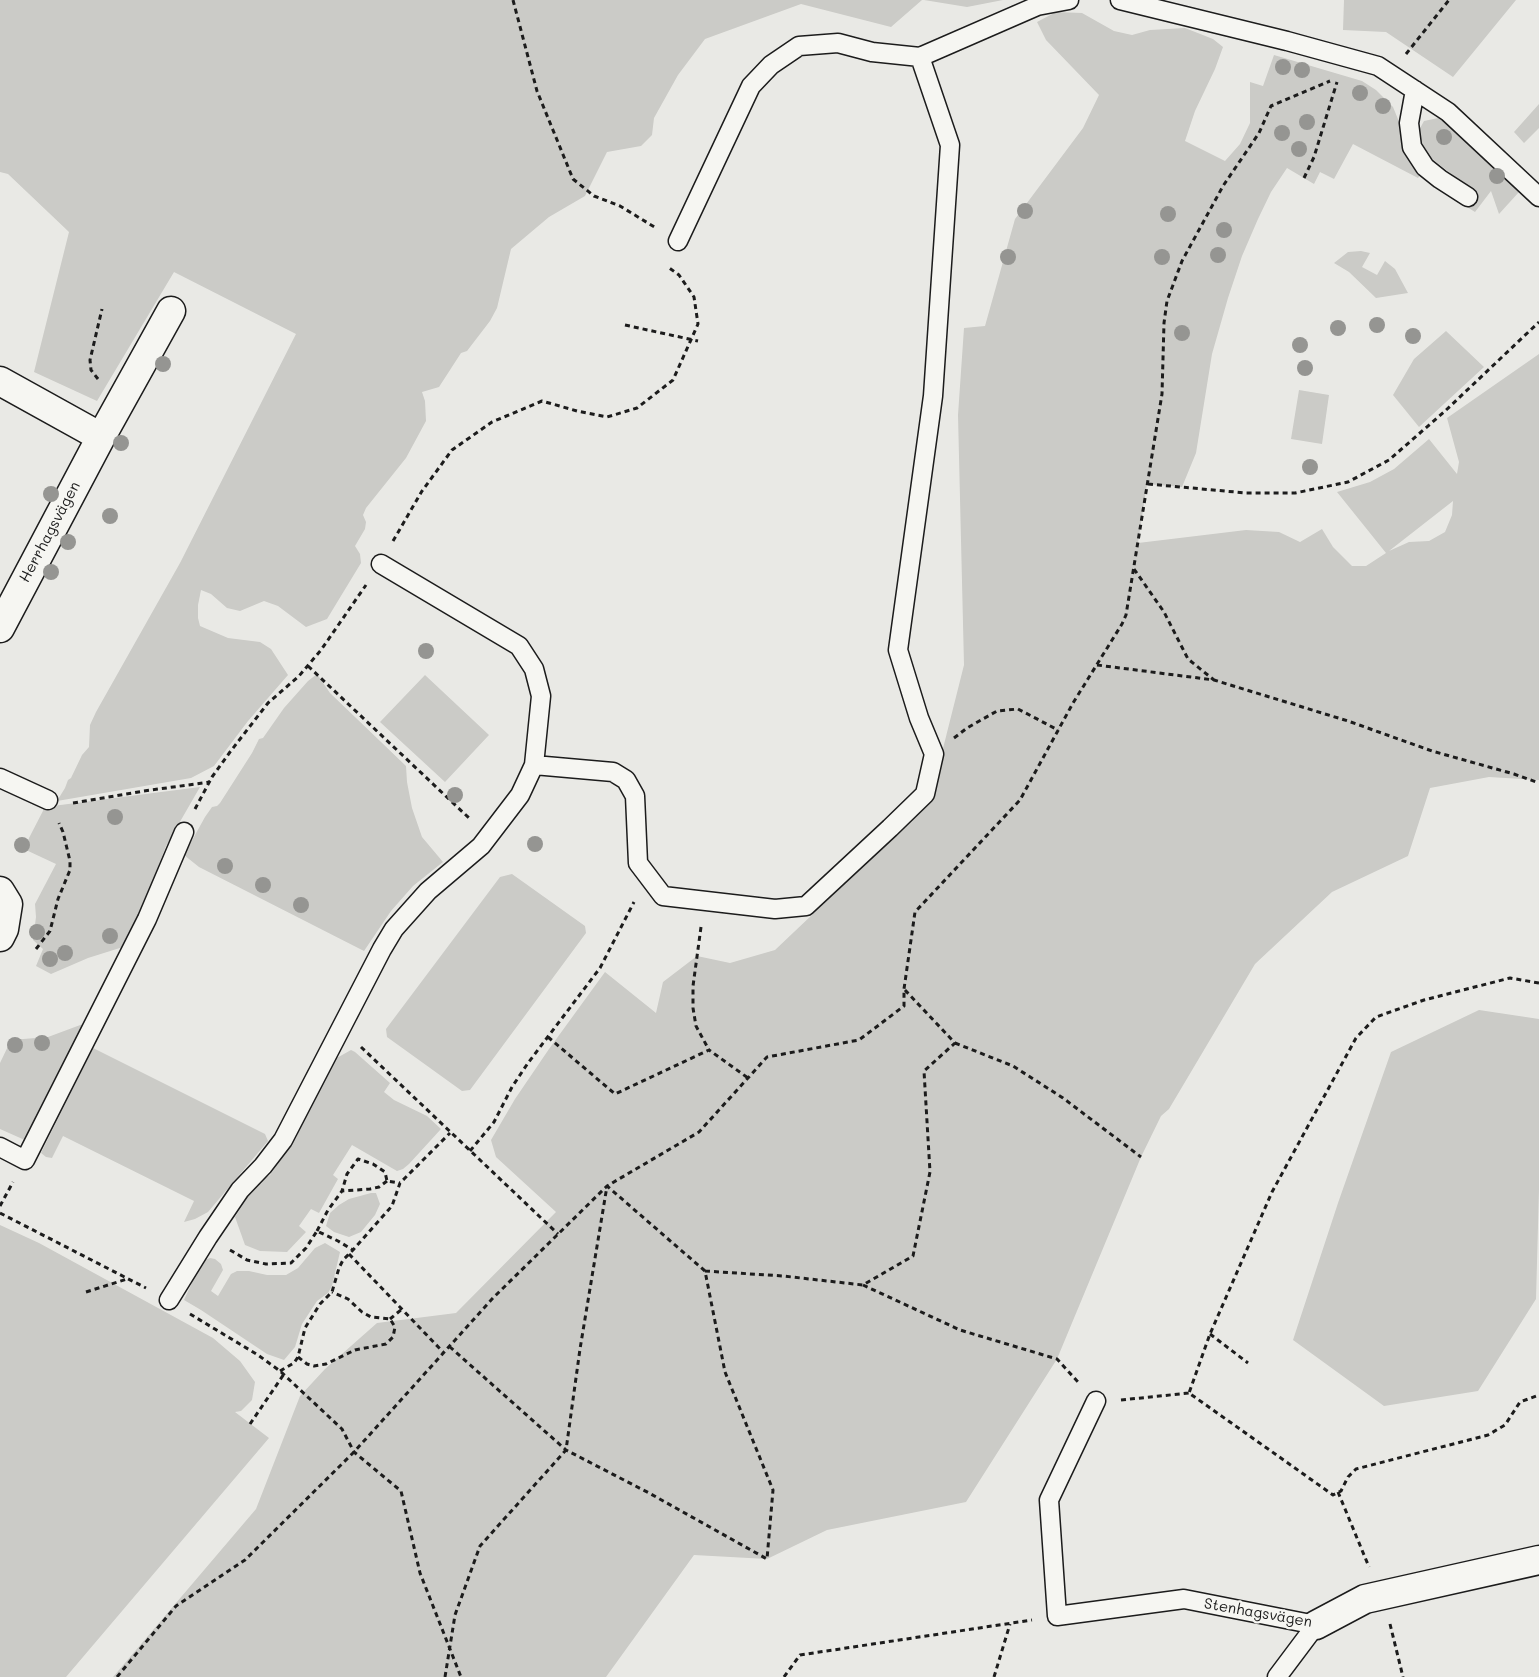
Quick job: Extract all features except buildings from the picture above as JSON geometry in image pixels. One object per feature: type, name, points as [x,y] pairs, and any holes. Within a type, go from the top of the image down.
[{"type":"street","name":"Herrhagsvägen","points":[[0,628],[100,436],[171,311]]},
{"type":"street","points":[[0,381],[100,436]]},
{"type":"street","points":[[0,891],[8,904],[4,930],[0,937]]},
{"type":"street","name":"Stenhagsvägen","points":[[1316,1625],[1365,1599],[1539,1560]]},
{"type":"lane","points":[[678,242],[751,86],[771,66],[799,46],[838,43],[872,52],[920,57],[1036,3],[1069,0]]},
{"type":"lane","points":[[1120,0],[1287,41],[1378,66],[1448,112],[1539,197]]},
{"type":"lane","points":[[534,765],[613,772],[626,780],[635,796],[638,863],[663,896],[775,910],[806,906],[925,794],[934,754],[919,718],[898,650],[933,396],[950,145],[920,57]]},
{"type":"lane","points":[[1415,90],[1409,123],[1412,147],[1425,167],[1468,197]]},
{"type":"lane","points":[[169,1300],[240,1190],[282,1140],[394,929],[428,891],[481,846],[520,795],[534,765],[541,696],[534,669],[519,646],[381,564]]},
{"type":"lane","points":[[0,778],[48,800]]},
{"type":"lane","points":[[0,1147],[25,1160],[147,919],[184,832]]},
{"type":"lane","name":"Stenhagsvägen","points":[[1096,1401],[1049,1500],[1058,1616],[1184,1599],[1316,1625]]},
{"type":"lane","points":[[1277,1677],[1316,1625]]},
{"type":"path","points":[[184,832],[189,818],[230,752],[268,703],[308,666],[321,650],[381,564],[422,491],[452,450],[492,422],[542,401],[607,417],[637,408],[673,380],[698,324],[694,297],[679,275],[666,265],[678,242],[620,206],[594,196],[573,179],[537,91],[513,0]]},
{"type":"path","points":[[1378,66],[1407,54],[1449,0]]},
{"type":"path","points":[[1304,178],[1314,157],[1338,78]]},
{"type":"path","points":[[102,309],[90,360],[91,370],[97,379],[124,396]]},
{"type":"path","points":[[1148,484],[1246,493],[1295,493],[1348,482],[1389,460],[1444,412],[1539,322]]},
{"type":"path","points":[[625,325],[698,341]]},
{"type":"path","points":[[1134,570],[1164,612],[1188,659],[1214,680]]},
{"type":"path","points":[[1096,665],[1214,680],[1348,721],[1432,751],[1539,783]]},
{"type":"path","points":[[308,666],[488,836]]},
{"type":"path","points":[[934,754],[967,728],[997,711],[1018,709],[1058,730]]},
{"type":"path","points":[[48,800],[66,804],[210,782]]},
{"type":"path","points":[[36,949],[50,931],[70,870],[70,861],[63,832],[48,800]]},
{"type":"path","points":[[470,1152],[494,1122],[512,1087],[600,968],[630,906],[650,879]]},
{"type":"path","points":[[705,901],[693,986],[693,1008],[696,1026],[709,1050],[748,1078]]},
{"type":"path","points":[[1539,983],[1510,978],[1424,1000],[1376,1017],[1356,1038],[1272,1192],[1210,1334],[1189,1393],[1333,1495],[1341,1491],[1348,1477],[1356,1469],[1488,1435],[1505,1425],[1520,1402],[1539,1395]]},
{"type":"path","points":[[904,989],[955,1043],[1014,1066],[1063,1098],[1141,1157]]},
{"type":"path","points":[[341,1028],[558,1234]]},
{"type":"path","points":[[548,1037],[615,1094],[709,1050]]},
{"type":"path","points":[[863,1285],[913,1256],[930,1172],[924,1071],[955,1043]]},
{"type":"path","points":[[280,1371],[294,1363],[298,1357],[308,1323],[320,1304],[332,1292],[339,1268],[349,1254],[392,1206],[400,1183],[450,1133]]},
{"type":"path","points":[[208,1237],[247,1260],[278,1265],[291,1263],[306,1248],[317,1232],[328,1210],[342,1191],[347,1174],[358,1159],[373,1164],[386,1172],[387,1181]]},
{"type":"path","points":[[342,1191],[380,1187],[387,1181],[400,1183]]},
{"type":"path","points":[[445,1677],[455,1615],[480,1546],[566,1450],[580,1348],[607,1186],[705,1271],[783,1276],[863,1285],[960,1330],[1056,1359]]},
{"type":"path","points":[[317,1232],[353,1250]]},
{"type":"path","points":[[349,1254],[444,1353]]},
{"type":"path","points":[[450,1346],[566,1450],[649,1493],[767,1559],[773,1490],[725,1372],[705,1271]]},
{"type":"path","points":[[86,1292],[127,1279]]},
{"type":"path","points":[[332,1292],[348,1299],[362,1312],[371,1317],[390,1319],[402,1309]]},
{"type":"path","points":[[298,1357],[307,1364],[314,1366],[326,1364],[355,1350],[386,1344],[393,1337],[395,1327],[390,1319]]},
{"type":"path","points":[[1210,1334],[1248,1363]]},
{"type":"path","points":[[250,1424],[284,1374]]},
{"type":"path","points":[[354,1452],[401,1491],[420,1573],[461,1677]]},
{"type":"path","points":[[1338,1492],[1381,1595]]},
{"type":"path","points":[[1389,1622],[1403,1677]]},
{"type":"path","points":[[784,1677],[800,1654],[1010,1624],[994,1677]]},
{"type":"shaded area","points":[[0,0],[922,0],[891,27],[801,4],[705,39],[678,75],[654,118],[652,135],[641,146],[607,152],[585,196],[549,217],[511,249],[497,308],[490,321],[467,351],[461,353],[439,387],[422,392],[425,401],[426,421],[406,458],[366,508],[363,515],[366,522],[365,529],[355,546],[360,554],[361,563],[327,619],[306,627],[278,606],[264,601],[240,611],[227,608],[211,594],[201,590],[198,605],[200,626],[228,638],[260,642],[271,649],[288,675],[248,721],[214,766],[191,778],[57,801],[82,755],[89,747],[90,725],[96,712],[180,563],[296,334],[174,272],[97,401],[34,372],[69,232],[8,174],[0,172]]},
{"type":"shaded area","points":[[924,0],[1003,0],[967,7]]},
{"type":"shaded area","points":[[1344,0],[1516,0],[1453,77],[1386,32],[1343,30]]},
{"type":"shaded area","points":[[1056,12],[1082,13],[1114,31],[1132,35],[1150,30],[1185,28],[1213,39],[1223,47],[1195,111],[1185,141],[1225,161],[1240,144],[1250,123],[1250,82],[1263,86],[1274,55],[1362,81],[1376,90],[1393,107],[1402,129],[1418,132],[1424,121],[1443,117],[1519,192],[1499,214],[1491,191],[1475,212],[1467,207],[1476,193],[1431,158],[1418,178],[1353,144],[1334,179],[1320,172],[1314,184],[1287,168],[1271,192],[1258,219],[1242,256],[1228,298],[1212,354],[1196,453],[1182,487],[1147,484],[1138,543],[1246,530],[1279,532],[1300,542],[1322,529],[1333,547],[1352,566],[1366,566],[1386,553],[1337,492],[1370,482],[1394,469],[1429,439],[1457,474],[1459,462],[1447,418],[1539,354],[1539,780],[1489,777],[1430,788],[1408,856],[1332,892],[1255,964],[1169,1109],[1161,1116],[1141,1157],[1057,1359],[966,1502],[827,1530],[767,1559],[694,1555],[606,1677],[113,1677],[256,1509],[300,1396],[325,1369],[377,1323],[456,1313],[556,1212],[496,1157],[491,1140],[515,1099],[605,972],[656,1013],[663,982],[697,956],[730,963],[775,950],[929,804],[964,665],[958,415],[964,328],[985,326],[1015,219],[1083,128],[1099,95],[1046,40],[1037,22]],"holes":[[[1453,501],[1452,515],[1445,532],[1429,541],[1409,542],[1389,551]]]},
{"type":"shaded area","points":[[1539,104],[1539,128],[1524,143],[1514,132]]},
{"type":"shaded area","points":[[1361,251],[1370,253],[1362,267],[1377,275],[1385,261],[1395,269],[1408,293],[1376,298],[1349,272],[1334,263],[1348,252]]},
{"type":"shaded area","points":[[1446,331],[1484,367],[1419,427],[1393,395],[1414,359]]},
{"type":"shaded area","points":[[1299,390],[1329,395],[1322,444],[1291,439]]},
{"type":"shaded area","points":[[317,674],[330,693],[406,766],[412,808],[422,837],[443,862],[413,886],[391,911],[364,951],[199,867],[184,855],[205,817],[212,807],[220,803],[259,739],[263,738],[284,708],[308,681]]},
{"type":"shaded area","points":[[425,675],[489,735],[445,782],[380,722]]},
{"type":"shaded area","points":[[200,787],[166,846],[136,925],[123,947],[88,958],[51,974],[36,966],[43,949],[33,940],[36,917],[35,904],[56,864],[26,850],[29,838],[45,807]]},
{"type":"shaded area","points":[[512,874],[585,926],[586,933],[470,1090],[462,1091],[387,1037],[386,1029],[500,877]]},
{"type":"shaded area","points":[[1479,1010],[1539,1019],[1539,1189],[1536,1299],[1478,1391],[1384,1406],[1293,1340],[1338,1203],[1391,1052]]},
{"type":"shaded area","points":[[83,1024],[27,1141],[0,1129],[0,1063],[11,1040],[48,1037]]},
{"type":"shaded area","points":[[93,1048],[265,1134],[268,1141],[208,1212],[184,1222],[194,1201],[63,1136],[52,1158],[46,1157],[41,1153]]},
{"type":"shaded area","points":[[351,1050],[390,1083],[384,1092],[394,1100],[427,1116],[441,1129],[409,1164],[397,1171],[352,1145],[333,1175],[338,1179],[319,1213],[311,1209],[299,1226],[306,1232],[287,1252],[260,1251],[245,1245],[235,1217],[256,1184],[270,1175],[296,1138],[306,1111],[335,1059]]},
{"type":"shaded area","points":[[376,1193],[380,1204],[375,1215],[361,1232],[349,1237],[334,1232],[326,1226],[330,1213],[339,1205],[349,1199]]},
{"type":"shaded area","points":[[0,1225],[39,1243],[213,1338],[240,1361],[255,1382],[252,1400],[241,1411],[235,1412],[269,1438],[66,1677],[0,1677]]},
{"type":"shaded area","points":[[325,1243],[340,1252],[332,1286],[328,1293],[317,1301],[302,1324],[295,1347],[284,1360],[267,1354],[184,1300],[202,1261],[210,1258],[215,1259],[221,1264],[223,1270],[211,1291],[218,1296],[231,1274],[237,1271],[249,1271],[267,1275],[286,1275],[298,1268],[315,1248]]}]
